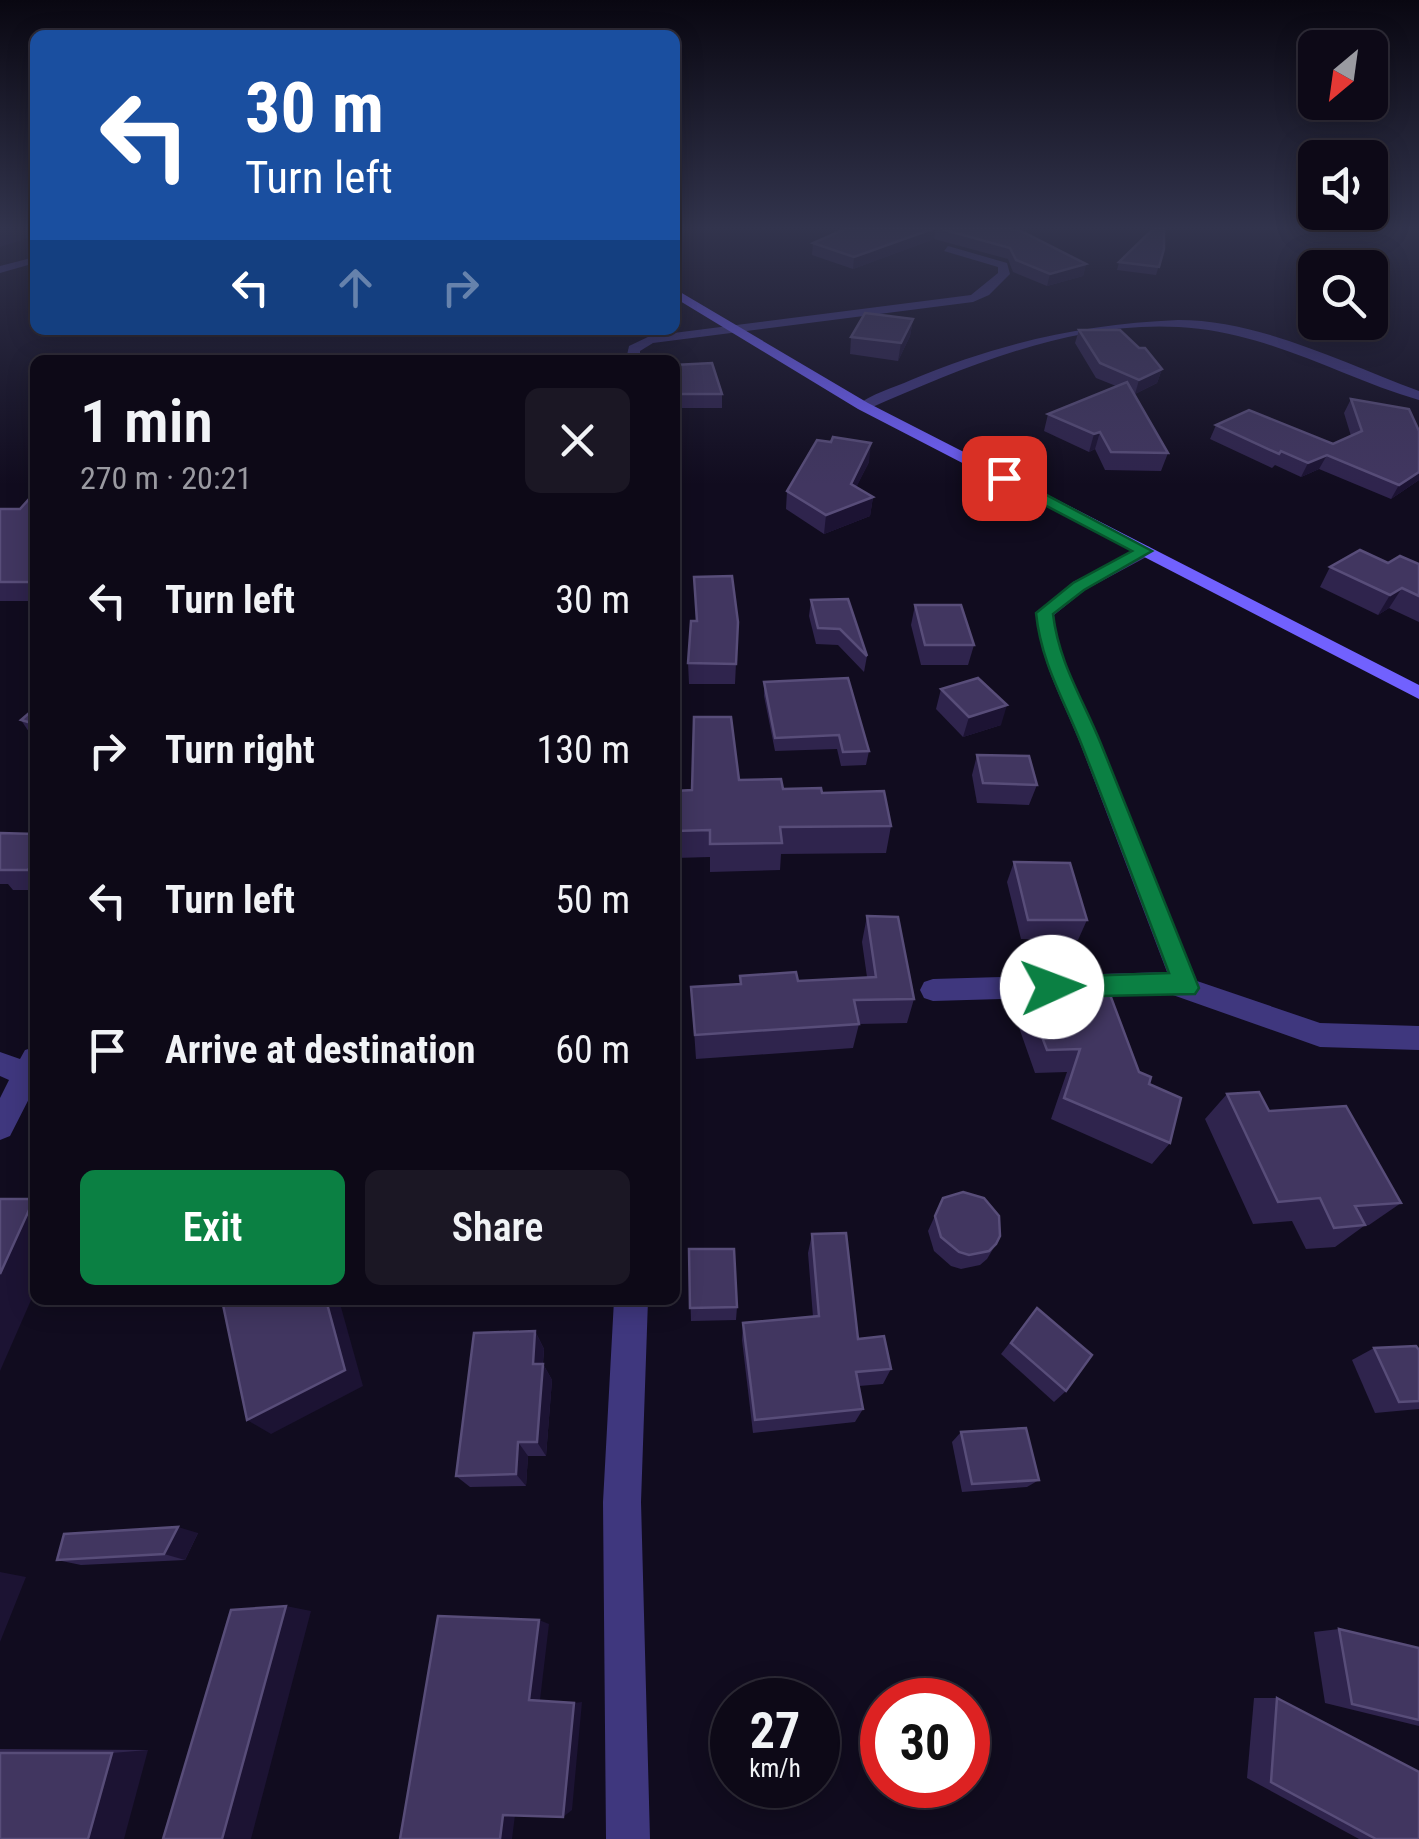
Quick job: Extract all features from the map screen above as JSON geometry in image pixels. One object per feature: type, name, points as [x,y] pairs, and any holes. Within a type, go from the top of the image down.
[{"type":"street","points":[[709,314],[863,406],[1419,693]]},
{"type":"street","points":[[633,355],[634,349],[650,340],[855,314]]},
{"type":"street","points":[[863,406],[983,354],[1043,335],[1083,328],[1161,325],[1214,326],[1419,396]]},
{"type":"street","points":[[1144,551],[1078,586],[1045,613],[1048,645],[1186,988]]},
{"type":"street","points":[[933,990],[1170,983],[1320,1036],[1419,1038]]},
{"type":"street","points":[[0,1127],[21,1066]]},
{"type":"street","points":[[628,1839],[622,1502],[631,1305]]},
{"type":"building","points":[[865,314],[913,319],[901,343],[851,337]]},
{"type":"building","points":[[1079,330],[1120,330],[1139,348],[1145,348],[1162,369],[1139,380],[1100,363]]},
{"type":"building","points":[[712,363],[722,394],[680,394],[680,365]]},
{"type":"building","points":[[1127,382],[1168,453],[1111,452],[1100,432],[1094,434],[1048,414]]},
{"type":"building","points":[[1351,399],[1409,409],[1419,431],[1419,472],[1399,485],[1327,455],[1308,463],[1281,451],[1279,454],[1216,425],[1249,410],[1333,444],[1362,431]]},
{"type":"building","points":[[833,437],[871,443],[851,484],[873,497],[826,515],[787,491],[817,440],[831,442]]},
{"type":"building","points":[[30,499],[30,582],[0,582],[0,509],[20,509]]},
{"type":"building","points":[[1360,550],[1388,563],[1400,556],[1419,564],[1419,596],[1402,588],[1390,595],[1330,567]]},
{"type":"building","points":[[732,576],[738,622],[736,664],[688,663],[691,621],[697,621],[694,577]]},
{"type":"building","points":[[848,599],[867,656],[840,629],[818,628],[811,600]]},
{"type":"building","points":[[915,605],[961,605],[974,645],[925,645]]},
{"type":"building","points":[[848,678],[869,751],[843,752],[839,735],[775,738],[764,682]]},
{"type":"building","points":[[978,678],[1007,705],[969,717],[941,689]]},
{"type":"building","points":[[694,717],[731,717],[739,780],[781,779],[783,789],[821,788],[822,793],[884,791],[891,826],[780,827],[782,843],[710,844],[710,830],[680,831],[680,791],[692,790]]},
{"type":"building","points":[[977,755],[1029,756],[1037,785],[983,783]]},
{"type":"building","points":[[0,833],[30,834],[28,870],[0,870]]},
{"type":"building","points":[[1014,862],[1070,863],[1087,920],[1028,920]]},
{"type":"building","points":[[867,916],[898,917],[914,999],[854,1000],[859,1024],[695,1035],[691,987],[741,984],[740,976],[796,972],[798,981],[876,977]]},
{"type":"building","points":[[1103,976],[1139,1072],[1151,1077],[1149,1084],[1181,1098],[1170,1143],[1064,1098],[1080,1049],[1047,1050],[1020,979]]},
{"type":"building","points":[[1259,1092],[1269,1111],[1346,1106],[1401,1203],[1355,1206],[1365,1225],[1334,1228],[1320,1198],[1278,1202],[1227,1094]]},
{"type":"building","points":[[963,1192],[984,1198],[999,1216],[1000,1236],[989,1251],[969,1255],[941,1237],[935,1216],[943,1198]]},
{"type":"building","points":[[0,1199],[30,1199],[30,1208],[0,1274]]},
{"type":"building","points":[[846,1233],[858,1339],[884,1336],[891,1369],[856,1372],[863,1409],[755,1420],[743,1323],[819,1316],[812,1234]]},
{"type":"building","points":[[689,1249],[734,1249],[737,1307],[690,1308]]},
{"type":"building","points":[[223,1305],[327,1305],[345,1370],[247,1420]]},
{"type":"building","points":[[1037,1308],[1092,1355],[1066,1391],[1011,1343]]},
{"type":"building","points":[[535,1331],[533,1364],[543,1364],[537,1442],[518,1442],[516,1474],[456,1476],[474,1333]]},
{"type":"building","points":[[1416,1346],[1419,1401],[1399,1402],[1374,1348]]},
{"type":"building","points":[[1026,1428],[1039,1480],[972,1484],[961,1432]]},
{"type":"building","points":[[178,1527],[164,1554],[57,1560],[64,1534]]},
{"type":"building","points":[[286,1606],[222,1839],[163,1839],[231,1610]]},
{"type":"building","points":[[438,1616],[539,1620],[529,1700],[574,1703],[563,1817],[503,1815],[500,1839],[400,1839]]},
{"type":"building","points":[[1339,1629],[1419,1648],[1419,1720],[1352,1704]]},
{"type":"building","points":[[1277,1698],[1419,1772],[1419,1839],[1376,1839],[1271,1782]]},
{"type":"building","points":[[0,1753],[112,1753],[88,1839],[0,1839]]},
{"type":"route","points":[[1004,478],[1144,551],[1078,586],[1045,613],[1048,645],[1186,988],[1170,983],[1052,987]]}]
